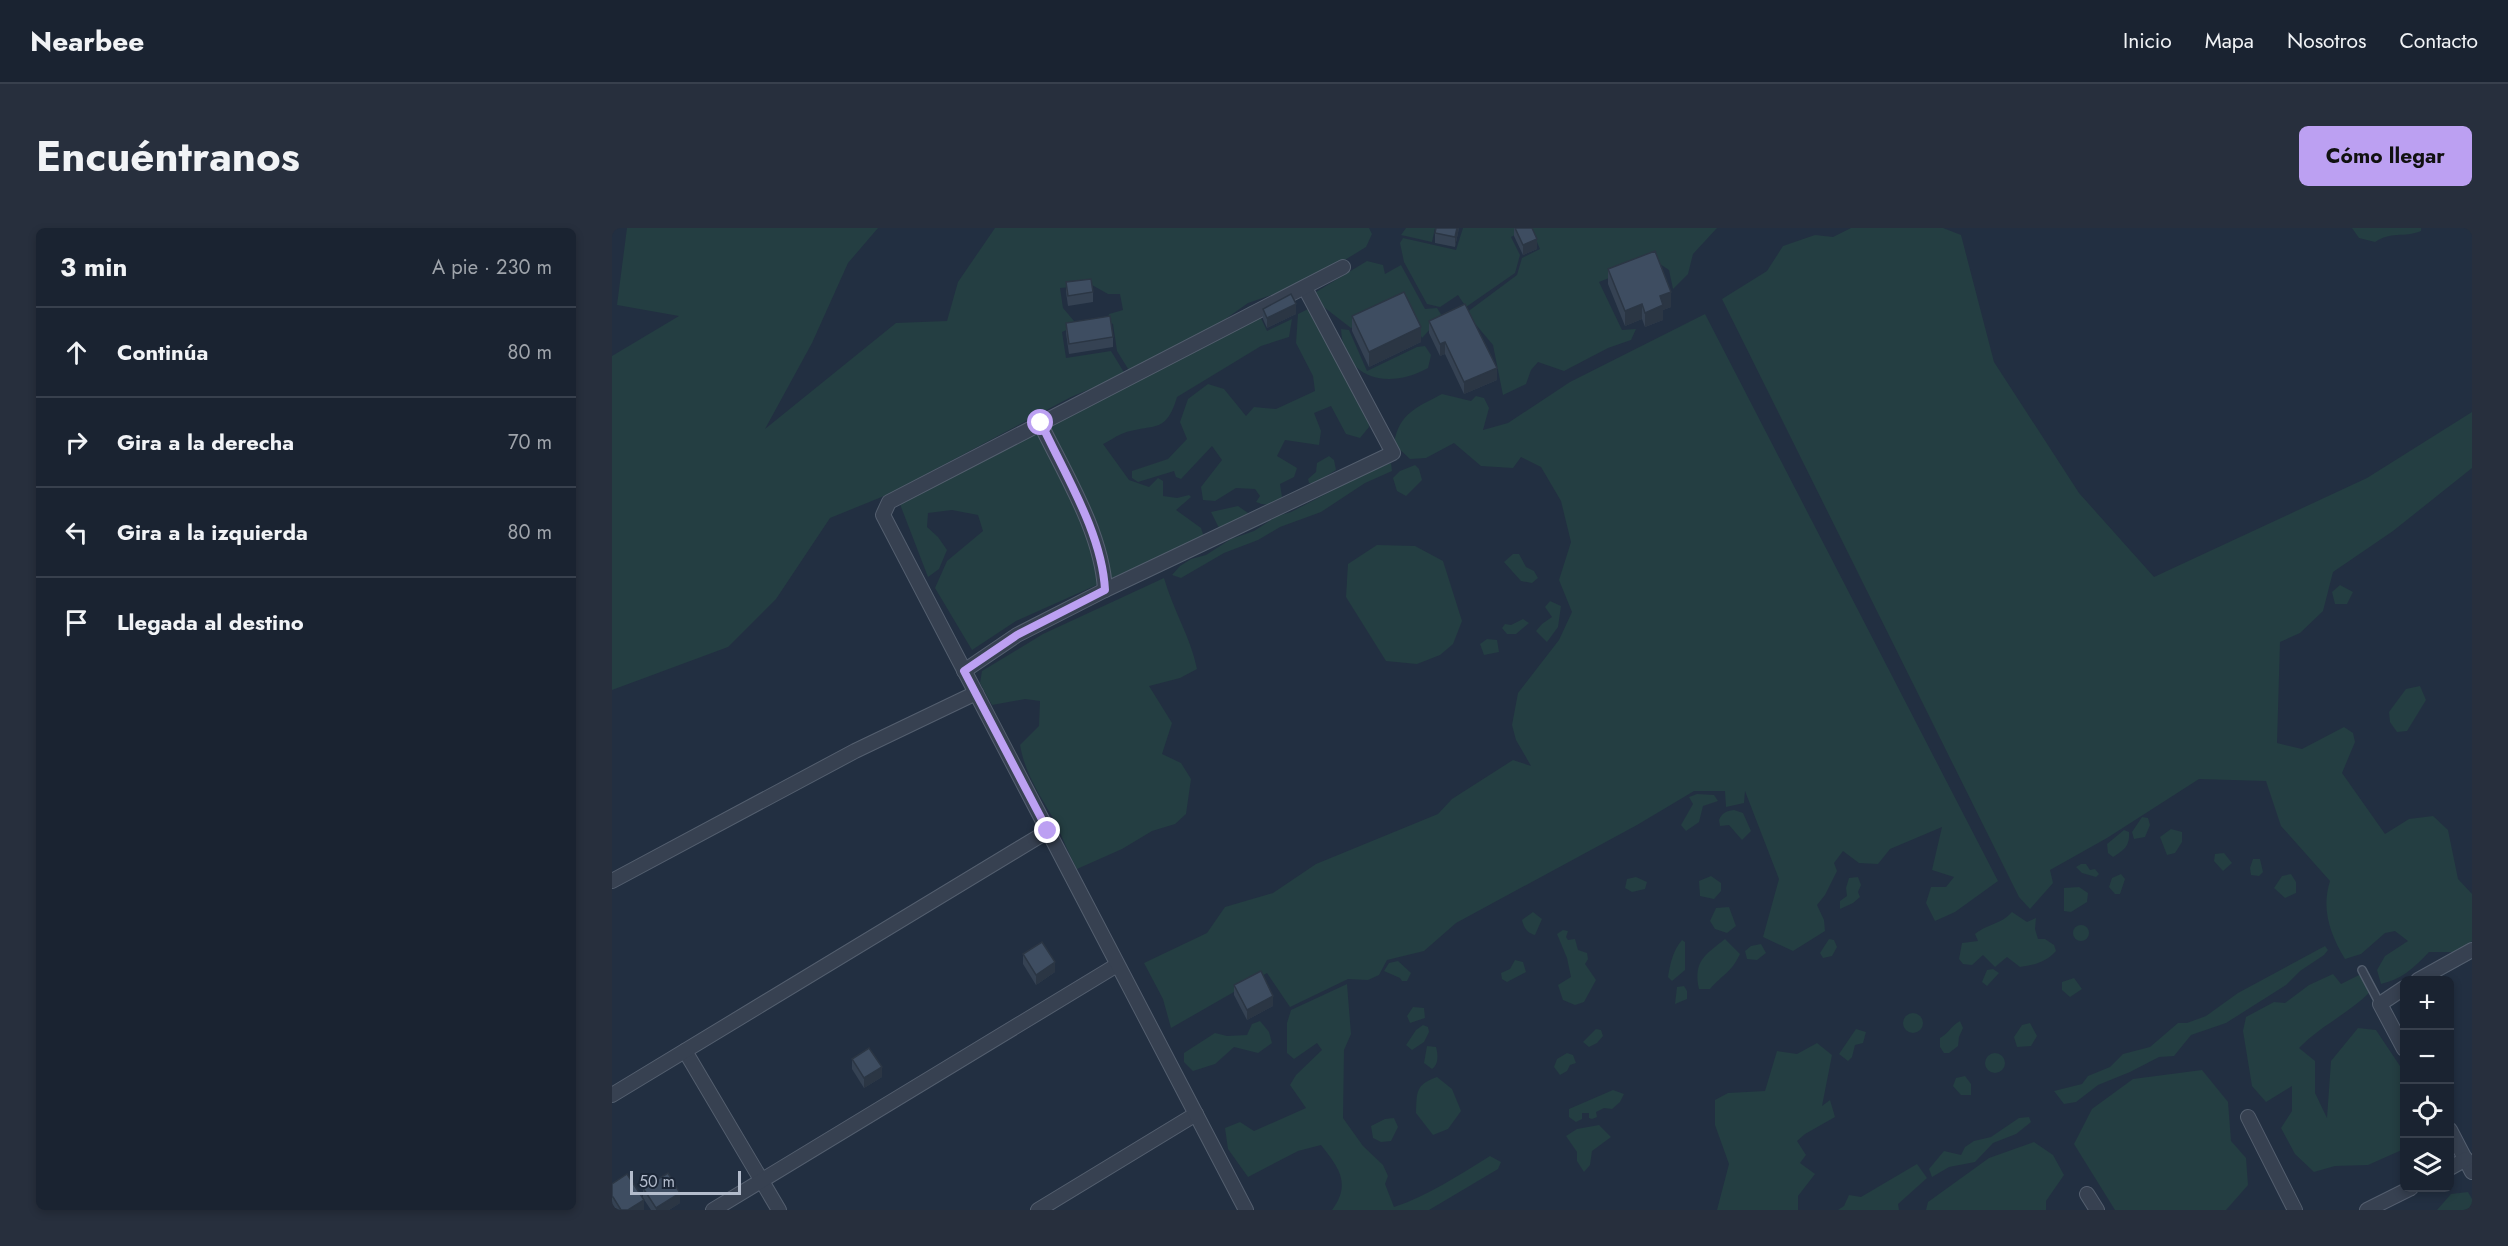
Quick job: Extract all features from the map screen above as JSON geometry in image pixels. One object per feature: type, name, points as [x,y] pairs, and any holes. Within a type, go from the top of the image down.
[{"type":"street","points":[[1245,1210],[883,514],[889,502],[1344,267]]},
{"type":"street","points":[[964,671],[1017,635],[1105,590],[1393,453],[1305,288]]},
{"type":"street","points":[[1041,423],[1093,534],[1104,570],[1105,590]]},
{"type":"street","points":[[612,881],[855,751],[976,693]]},
{"type":"street","points":[[612,1095],[1048,831]]},
{"type":"street","points":[[2427,976],[2472,950]]},
{"type":"street","points":[[714,1210],[1118,965]]},
{"type":"street","points":[[2400,991],[2380,1004],[2400,1041]]},
{"type":"street","points":[[685,1052],[779,1210]]},
{"type":"street","points":[[1038,1210],[1196,1114]]},
{"type":"street","points":[[2248,1117],[2295,1210]]},
{"type":"street","points":[[2454,1138],[2469,1166],[2454,1168]]},
{"type":"street","points":[[2367,1210],[2403,1192]]},
{"type":"street","points":[[2087,1194],[2097,1210]]},
{"type":"lane","points":[[2362,970],[2380,1004]]},
{"type":"green space","points":[[627,228],[878,228],[848,263],[812,343],[765,429],[896,323],[947,321],[958,282],[995,228],[1369,228],[1372,234],[1366,247],[1309,282],[1248,303],[1182,350],[1130,372],[1117,351],[1113,324],[1107,321],[1109,314],[1123,310],[1120,294],[1108,294],[1092,285],[1060,288],[1063,308],[1074,321],[1071,328],[1062,332],[1066,358],[1111,351],[1125,374],[1071,397],[889,494],[830,518],[776,599],[728,647],[612,690],[612,356],[679,316],[617,305]]},
{"type":"green space","points":[[1406,228],[1435,228],[1432,242],[1401,235]]},
{"type":"green space","points":[[1463,228],[1528,228],[1511,237],[1520,255],[1515,273],[1466,307],[1458,295],[1440,307],[1427,304],[1404,262],[1400,243],[1403,238],[1456,250]]},
{"type":"green space","points":[[1531,228],[1717,228],[1693,254],[1688,274],[1673,289],[1669,270],[1654,260],[1599,282],[1622,330],[1636,329],[1631,340],[1608,348],[1564,371],[1538,362],[1531,370],[1526,384],[1503,395],[1493,345],[1466,313],[1517,275],[1522,258],[1540,249]]},
{"type":"green space","points":[[1851,228],[1943,228],[1961,235],[1994,362],[2079,493],[2154,577],[2367,478],[2472,412],[2472,468],[2393,531],[2333,572],[2323,611],[2300,633],[2280,642],[2277,743],[2302,749],[2344,727],[2353,733],[2355,742],[2342,773],[2385,834],[2409,819],[2433,816],[2448,830],[2458,879],[2472,894],[2472,941],[2458,952],[2429,952],[2407,972],[2381,984],[2377,970],[2385,956],[2408,941],[2395,931],[2385,933],[2361,954],[2345,959],[2328,921],[2326,901],[2330,881],[2281,826],[2266,781],[2199,779],[2107,838],[2050,870],[2053,883],[2030,909],[2019,897],[1722,299],[1767,271],[1783,246],[1815,235],[1833,237]]},
{"type":"green space","points":[[2352,228],[2421,228],[2421,231],[2386,237],[2375,242],[2359,238]]},
{"type":"green space","points":[[1367,261],[1383,265],[1385,274],[1401,265],[1425,309],[1437,308],[1442,316],[1422,338],[1405,304],[1351,328],[1316,301],[1316,292]]},
{"type":"green space","points":[[1264,303],[1259,314],[1267,331],[1292,319],[1289,337],[1261,346],[1177,397],[1168,417],[1157,426],[1121,434],[1103,444],[1129,480],[1149,487],[1158,478],[1163,481],[1163,496],[1177,498],[1189,495],[1191,497],[1176,510],[1201,528],[1204,537],[1016,621],[972,650],[935,588],[947,561],[983,531],[978,515],[952,510],[928,513],[927,527],[947,550],[939,569],[928,577],[898,499],[1185,355],[1249,306]]},
{"type":"green space","points":[[1312,307],[1326,313],[1368,418],[1369,427],[1360,438],[1346,434],[1331,406],[1314,413],[1321,431],[1319,445],[1285,440],[1277,456],[1297,468],[1294,477],[1280,484],[1282,497],[1270,504],[1256,502],[1260,496],[1255,489],[1236,488],[1215,501],[1203,500],[1201,487],[1222,460],[1212,446],[1181,479],[1176,477],[1174,471],[1138,482],[1132,478],[1132,471],[1168,459],[1187,439],[1180,422],[1188,399],[1208,384],[1224,389],[1246,416],[1254,407],[1276,409],[1315,391],[1313,376],[1296,343],[1298,314]]},
{"type":"green space","points":[[1705,314],[1998,881],[1955,912],[1935,921],[1926,903],[1931,887],[1946,887],[1954,877],[1932,870],[1942,827],[1890,849],[1878,864],[1859,863],[1843,851],[1834,863],[1837,871],[1825,895],[1817,905],[1824,920],[1825,931],[1793,951],[1763,937],[1779,879],[1745,791],[1744,803],[1726,807],[1725,791],[1694,791],[1637,825],[1456,923],[1424,951],[1387,960],[1379,975],[1368,980],[1348,979],[1290,1007],[1267,973],[1171,1028],[1163,999],[1144,963],[1207,933],[1225,907],[1273,893],[1316,864],[1438,814],[1452,799],[1513,760],[1531,766],[1516,740],[1512,725],[1518,693],[1559,640],[1572,612],[1559,580],[1571,542],[1561,501],[1541,467],[1521,457],[1513,468],[1481,466],[1454,443],[1426,458],[1410,459],[1394,444],[1396,434],[1405,418],[1417,408],[1442,394],[1471,401],[1476,396],[1484,398],[1489,408],[1483,430],[1508,423],[1570,382]]},
{"type":"green space","points":[[1341,329],[1349,330],[1367,371],[1417,347],[1425,346],[1431,355],[1428,368],[1413,375],[1398,378],[1384,379],[1371,376],[1359,370],[1350,360],[1344,346]]},
{"type":"green space","points":[[1329,456],[1334,460],[1336,470],[1315,483],[1309,483],[1308,479],[1316,472],[1317,463]]},
{"type":"green space","points":[[1391,463],[1392,471],[1365,483],[1321,512],[1280,527],[1258,540],[1224,553],[1181,578],[1172,575],[1191,559],[1206,555],[1231,539],[1254,531],[1277,516],[1291,512],[1374,469]]},
{"type":"green space","points":[[1415,465],[1419,469],[1422,480],[1406,496],[1397,491],[1393,478],[1400,471]]},
{"type":"green space","points":[[1238,506],[1248,513],[1245,520],[1220,530],[1211,512]]},
{"type":"green space","points":[[1377,545],[1415,546],[1443,561],[1462,621],[1453,644],[1440,655],[1417,664],[1386,661],[1346,597],[1348,564]]},
{"type":"green space","points":[[1513,554],[1519,554],[1526,567],[1534,571],[1538,578],[1532,583],[1521,581],[1504,562]]},
{"type":"green space","points":[[1164,578],[1191,646],[1197,669],[1180,678],[1149,686],[1172,723],[1162,754],[1181,763],[1191,779],[1186,814],[1175,824],[1152,831],[1122,849],[1077,869],[1029,774],[1022,755],[1020,745],[1039,726],[1040,701],[1025,699],[992,705],[980,683],[982,671],[1043,634]]},
{"type":"green space","points":[[2340,585],[2353,592],[2347,604],[2335,604],[2332,592]]},
{"type":"green space","points":[[1550,601],[1561,606],[1558,627],[1547,642],[1536,631],[1552,617],[1545,607]]},
{"type":"green space","points":[[1523,619],[1529,623],[1516,634],[1507,634],[1502,628],[1505,624],[1511,625]]},
{"type":"green space","points":[[1487,639],[1497,640],[1499,652],[1484,655],[1480,644]]},
{"type":"green space","points":[[2420,686],[2426,700],[2407,731],[2397,732],[2390,722],[2389,712],[2406,689]]},
{"type":"green space","points":[[1697,794],[1714,795],[1718,801],[1703,806],[1699,822],[1686,831],[1681,825],[1693,804],[1689,797]]},
{"type":"green space","points":[[1734,810],[1743,813],[1751,831],[1742,840],[1729,825],[1720,826],[1721,816]]},
{"type":"green space","points":[[2142,817],[2148,818],[2150,825],[2145,837],[2134,839],[2132,832]]},
{"type":"green space","points":[[2171,829],[2182,832],[2182,842],[2175,853],[2167,855],[2160,837]]},
{"type":"green space","points":[[2124,830],[2129,832],[2127,844],[2113,857],[2108,853],[2107,844]]},
{"type":"green space","points":[[2224,853],[2232,863],[2223,871],[2214,861],[2215,854]]},
{"type":"green space","points":[[2253,859],[2260,859],[2263,872],[2259,876],[2251,875],[2250,868]]},
{"type":"green space","points":[[2086,864],[2090,870],[2095,869],[2099,874],[2096,877],[2082,873],[2076,867]]},
{"type":"green space","points":[[2121,874],[2125,879],[2120,894],[2115,894],[2109,887],[2112,878]]},
{"type":"green space","points":[[2291,874],[2296,882],[2296,893],[2285,898],[2274,888],[2282,876]]},
{"type":"green space","points":[[1711,876],[1721,883],[1721,891],[1714,899],[1700,896],[1699,881]]},
{"type":"green space","points":[[1636,877],[1647,882],[1645,889],[1632,892],[1625,888],[1627,879]]},
{"type":"green space","points":[[1858,877],[1861,885],[1858,892],[1860,897],[1840,909],[1840,901],[1847,896],[1846,888],[1849,878]]},
{"type":"green space","points":[[2079,887],[2088,893],[2087,902],[2071,912],[2064,911],[2064,888]]},
{"type":"green space","points":[[1729,907],[1736,926],[1727,933],[1715,929],[1710,921],[1716,908]]},
{"type":"green space","points":[[1533,912],[1542,919],[1535,935],[1526,930],[1522,920]]},
{"type":"green space","points":[[2012,912],[2027,922],[2036,918],[2035,929],[2038,939],[2045,939],[2054,945],[2056,951],[2040,962],[2020,967],[2007,957],[1995,967],[1983,955],[1972,965],[1963,964],[1959,959],[1962,943],[1978,941],[1975,934]]},
{"type":"green space","points":[[2078,925],[2084,925],[2089,933],[2087,939],[2078,941],[2073,936],[2073,930]]},
{"type":"green space","points":[[1563,930],[1568,931],[1566,937],[1568,940],[1575,939],[1578,950],[1587,953],[1588,959],[1585,964],[1596,980],[1584,1002],[1575,1005],[1563,1000],[1558,985],[1571,977],[1567,958],[1557,934]]},
{"type":"green space","points":[[1725,939],[1740,954],[1737,960],[1710,989],[1699,989],[1699,965],[1706,954]]},
{"type":"green space","points":[[1829,939],[1834,940],[1837,947],[1832,956],[1823,958],[1820,953]]},
{"type":"green space","points":[[1682,940],[1685,942],[1685,970],[1672,981],[1668,977],[1671,962]]},
{"type":"green space","points":[[1761,944],[1766,953],[1757,960],[1747,959],[1745,951],[1751,946]]},
{"type":"green space","points":[[2325,946],[2328,950],[2324,955],[2300,971],[2286,985],[2226,1023],[2191,1035],[2174,1056],[2159,1057],[2098,1085],[2076,1102],[2064,1104],[2054,1091],[2082,1084],[2088,1076],[2110,1067],[2123,1054],[2150,1047],[2178,1023],[2187,1023],[2206,1016],[2238,993]]},
{"type":"green space","points":[[1515,960],[1523,962],[1526,972],[1507,982],[1502,979],[1501,973],[1510,969]]},
{"type":"green space","points":[[1398,961],[1411,973],[1407,981],[1402,981],[1384,971],[1389,963]]},
{"type":"green space","points":[[1993,969],[1999,973],[1987,986],[1982,982],[1987,970]]},
{"type":"green space","points":[[2333,974],[2341,984],[2359,975],[2365,976],[2370,992],[2299,1048],[2315,1061],[2315,1093],[2327,1118],[2331,1061],[2358,1028],[2376,1030],[2400,1066],[2400,1151],[2368,1165],[2335,1166],[2314,1172],[2295,1154],[2281,1128],[2292,1111],[2292,1086],[2266,1102],[2252,1086],[2243,1031],[2246,1017],[2274,1002],[2285,1003],[2309,985]]},
{"type":"green space","points":[[2074,978],[2082,989],[2070,997],[2062,990],[2062,982]]},
{"type":"green space","points":[[1347,984],[1351,1034],[1344,1050],[1343,1118],[1363,1146],[1383,1165],[1388,1176],[1385,1184],[1394,1207],[1431,1191],[1490,1156],[1501,1162],[1498,1169],[1429,1210],[1332,1210],[1341,1192],[1342,1183],[1337,1168],[1321,1145],[1298,1151],[1248,1177],[1228,1149],[1225,1128],[1240,1122],[1254,1131],[1306,1108],[1290,1085],[1296,1075],[1322,1050],[1317,1043],[1294,1059],[1287,1053],[1287,1023],[1291,1010]]},
{"type":"green space","points":[[1684,986],[1687,999],[1675,1004],[1677,987]]},
{"type":"green space","points":[[1413,1007],[1424,1008],[1425,1018],[1410,1023],[1407,1016]]},
{"type":"green space","points":[[1913,1013],[1920,1016],[1923,1023],[1920,1030],[1913,1033],[1906,1030],[1903,1023],[1906,1016]]},
{"type":"green space","points":[[1260,1021],[1269,1032],[1272,1043],[1258,1053],[1234,1047],[1215,1064],[1193,1071],[1184,1062],[1184,1053],[1215,1033],[1227,1036],[1247,1035],[1252,1024]]},
{"type":"green space","points":[[1960,1021],[1963,1028],[1958,1046],[1949,1053],[1944,1053],[1940,1047],[1940,1038]]},
{"type":"green space","points":[[2030,1023],[2037,1036],[2031,1046],[2017,1047],[2014,1037],[2022,1025]]},
{"type":"green space","points":[[1423,1025],[1428,1027],[1429,1032],[1424,1042],[1412,1050],[1406,1045],[1416,1030]]},
{"type":"green space","points":[[1596,1029],[1601,1030],[1603,1036],[1589,1047],[1583,1042]]},
{"type":"green space","points":[[1856,1029],[1866,1032],[1863,1043],[1855,1045],[1852,1057],[1848,1061],[1839,1054]]},
{"type":"green space","points":[[1817,1043],[1832,1055],[1822,1106],[1830,1100],[1835,1117],[1797,1141],[1806,1155],[1800,1163],[1815,1174],[1798,1196],[1798,1210],[1717,1210],[1729,1164],[1715,1125],[1715,1100],[1728,1093],[1765,1091],[1777,1051],[1797,1054]]},
{"type":"green space","points":[[1427,1046],[1436,1047],[1437,1050],[1437,1062],[1432,1069],[1424,1063]]},
{"type":"green space","points":[[1567,1053],[1573,1055],[1576,1063],[1570,1065],[1567,1071],[1560,1075],[1554,1067],[1557,1059]]},
{"type":"green space","points":[[1995,1053],[2002,1056],[2005,1063],[2002,1070],[1995,1073],[1988,1070],[1985,1063],[1988,1056]]},
{"type":"green space","points":[[2202,1070],[2228,1102],[2231,1141],[2246,1158],[2248,1185],[2226,1210],[2115,1210],[2074,1144],[2092,1109],[2133,1079]]},
{"type":"green space","points":[[1965,1076],[1971,1084],[1971,1095],[1961,1095],[1953,1086],[1956,1078]]},
{"type":"green space","points":[[1437,1077],[1452,1089],[1461,1111],[1448,1129],[1433,1135],[1416,1113],[1421,1086]]},
{"type":"green space","points":[[1613,1090],[1624,1094],[1620,1102],[1612,1109],[1604,1108],[1596,1112],[1597,1117],[1592,1119],[1589,1118],[1589,1113],[1582,1113],[1582,1119],[1576,1122],[1569,1117],[1569,1109]]},
{"type":"green space","points":[[2029,1117],[2031,1122],[2016,1134],[1993,1143],[1975,1162],[1949,1167],[1932,1177],[1929,1169],[1944,1151],[1961,1155],[1965,1147],[1974,1141],[1991,1137],[2019,1118]]},
{"type":"green space","points":[[1394,1118],[1398,1127],[1391,1141],[1381,1142],[1373,1138],[1371,1126],[1385,1119]]},
{"type":"green space","points":[[1599,1125],[1611,1137],[1592,1151],[1590,1165],[1584,1172],[1577,1161],[1577,1152],[1566,1136],[1577,1129]]},
{"type":"green space","points":[[2034,1142],[2053,1155],[2064,1175],[2046,1201],[2046,1210],[1926,1210],[1928,1202],[1989,1158]]},
{"type":"green space","points":[[1917,1164],[1927,1178],[1898,1204],[1899,1210],[1838,1210],[1844,1206],[1849,1195],[1861,1197]]},
{"type":"green space","points":[[2468,1192],[2472,1199],[2472,1210],[2437,1210],[2451,1194]]},
{"type":"building","points":[[1436,228],[1457,228],[1455,237],[1435,233]]},
{"type":"building","points":[[1515,228],[1532,228],[1537,239],[1523,245]]},
{"type":"building","points":[[1655,251],[1671,292],[1660,296],[1663,305],[1645,313],[1642,304],[1625,311],[1608,269]]},
{"type":"building","points":[[1091,279],[1093,292],[1068,296],[1066,282]]},
{"type":"building","points":[[1404,292],[1421,327],[1369,352],[1352,316]]},
{"type":"building","points":[[1291,294],[1296,304],[1267,318],[1263,309]]},
{"type":"building","points":[[1465,304],[1497,368],[1464,382],[1445,342],[1440,344],[1429,321]]},
{"type":"building","points":[[1110,316],[1113,337],[1069,344],[1066,323]]},
{"type":"building","points":[[1042,942],[1055,962],[1036,975],[1023,954]]},
{"type":"building","points":[[1261,971],[1273,996],[1247,1010],[1234,985]]},
{"type":"building","points":[[869,1048],[882,1067],[864,1078],[852,1059]]},
{"type":"building","points":[[668,1173],[680,1193],[656,1208],[643,1188]]},
{"type":"building","points":[[627,1174],[644,1200],[628,1210],[621,1210],[612,1197],[612,1184]]},
{"type":"route","points":[[1041,423],[1093,534],[1104,570],[1105,590],[1017,635],[964,671],[1048,831]]}]
